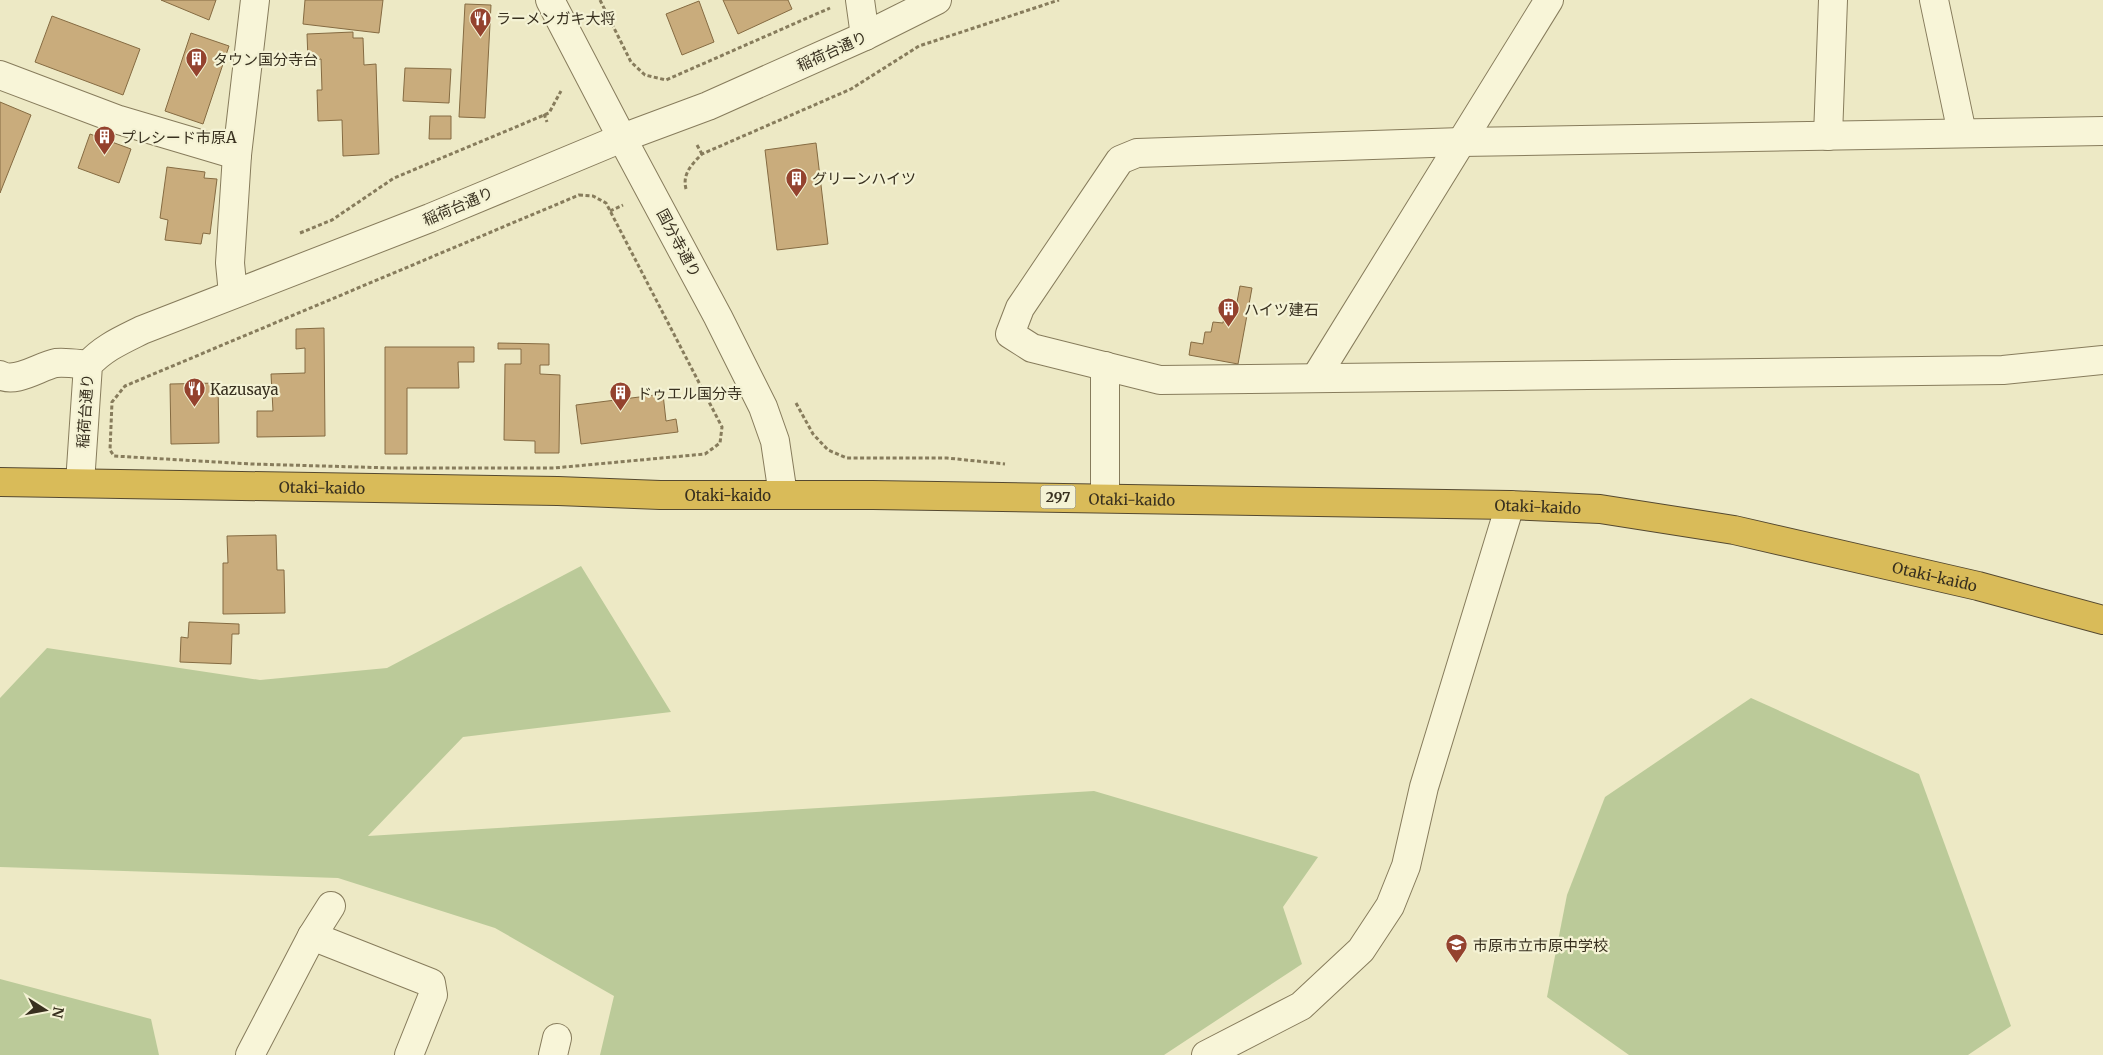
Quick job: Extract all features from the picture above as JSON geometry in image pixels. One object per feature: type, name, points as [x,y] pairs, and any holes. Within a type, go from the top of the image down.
[{"type":"highway","name":"Otaki-kaido","points":[[0,482],[548,491],[660,495],[1105,498],[1510,505],[1600,509],[1734,530],[1978,586],[2103,620]]},
{"type":"street","points":[[233,294],[230,263],[237,155],[255,0]]},
{"type":"street","name":"国分寺通り","points":[[550,0],[718,317],[763,408],[775,441],[783,495]]},
{"type":"street","points":[[860,0],[865,36]]},
{"type":"street","name":"稲荷台通り","points":[[80,483],[88,365],[96,356],[113,344],[142,330],[430,218],[622,138],[708,106],[865,36],[937,0]]},
{"type":"street","points":[[1316,377],[1549,0]]},
{"type":"street","points":[[1828,136],[1833,0]]},
{"type":"street","points":[[1934,0],[1962,133]]},
{"type":"street","points":[[0,75],[119,120],[237,155]]},
{"type":"street","points":[[2103,131],[1461,142],[1137,152],[1120,160],[1020,308],[1010,334],[1032,348],[1160,380],[2003,370],[2103,360]]},
{"type":"street","points":[[0,375],[5,378],[22,375],[58,363],[88,365]]},
{"type":"street","points":[[1105,498],[1106,366]]},
{"type":"street","points":[[1206,1055],[1301,1006],[1361,950],[1390,906],[1406,866],[1424,787],[1510,505]]},
{"type":"street","points":[[250,1055],[312,936],[331,906]]},
{"type":"street","points":[[312,936],[431,983],[433,995],[409,1055]]},
{"type":"path","points":[[600,0],[631,62],[645,75],[666,80],[832,8]]},
{"type":"path","points":[[688,196],[684,182],[690,166],[702,154],[851,89],[919,46],[1059,0]]},
{"type":"path","points":[[625,65],[631,62]]},
{"type":"path","points":[[666,80],[669,88]]},
{"type":"path","points":[[298,234],[332,220],[394,178],[548,113],[562,92],[560,86]]},
{"type":"path","points":[[544,114],[547,122]]},
{"type":"path","points":[[697,145],[702,154]]},
{"type":"path","points":[[578,196],[593,196],[606,203],[610,210],[722,427],[720,443],[705,454],[554,468],[392,468],[252,464],[114,456],[110,450],[112,402],[124,386],[578,196]]},
{"type":"path","points":[[610,210],[623,205]]},
{"type":"path","points":[[794,399],[813,434],[828,450],[847,458],[947,458],[1014,465]]},
{"type":"green space","points":[[581,566],[671,712],[463,737],[368,836],[1094,791],[1318,857],[1283,907],[1302,964],[1164,1055],[600,1055],[614,996],[495,928],[338,878],[0,867],[0,698],[47,648],[260,680],[387,668]]},
{"type":"green space","points":[[1751,698],[1919,774],[2011,1026],[1968,1055],[1629,1055],[1547,997],[1567,895],[1605,797]]},
{"type":"green space","points":[[0,979],[151,1019],[159,1055],[0,1055]]},
{"type":"building","points":[[161,0],[216,0],[209,20]]},
{"type":"building","points":[[305,0],[383,0],[379,33],[303,24]]},
{"type":"building","points":[[723,0],[788,0],[792,9],[738,34]]},
{"type":"building","points":[[699,1],[714,42],[682,55],[666,14]]},
{"type":"building","points":[[465,4],[491,5],[485,118],[459,117]]},
{"type":"building","points":[[52,16],[140,49],[123,95],[35,62]]},
{"type":"building","points":[[353,32],[353,38],[363,38],[364,65],[376,64],[379,154],[343,156],[342,120],[318,121],[317,90],[322,90],[321,59],[308,60],[307,34]]},
{"type":"building","name":"タウン国分寺台","points":[[191,33],[229,46],[203,124],[165,111]]},
{"type":"building","points":[[405,68],[451,69],[449,103],[403,101]]},
{"type":"building","points":[[0,102],[31,115],[0,193]]},
{"type":"building","points":[[430,116],[451,116],[451,139],[429,139]]},
{"type":"building","name":"プレシード市原A","points":[[90,134],[131,149],[119,183],[78,168]]},
{"type":"building","name":"グリーンハイツ","points":[[816,143],[828,244],[777,250],[765,150]]},
{"type":"building","points":[[167,167],[205,172],[204,178],[217,179],[210,234],[203,233],[201,244],[165,240],[168,220],[160,218]]},
{"type":"building","name":"ハイツ建石","points":[[1240,286],[1252,288],[1238,364],[1189,355],[1191,342],[1203,344],[1205,332],[1211,332],[1213,322],[1223,323],[1225,311],[1235,313]]},
{"type":"building","points":[[324,328],[325,436],[257,437],[257,411],[273,411],[271,374],[305,373],[305,348],[296,349],[296,329]]},
{"type":"building","points":[[498,343],[549,344],[549,365],[540,365],[540,374],[560,375],[559,453],[535,453],[535,441],[504,440],[505,364],[521,364],[521,349],[498,349]]},
{"type":"building","points":[[385,347],[474,347],[474,362],[458,362],[459,388],[407,388],[407,454],[385,454]]},
{"type":"building","points":[[218,383],[219,443],[171,444],[170,384]]},
{"type":"building","name":"ドゥエル国分寺","points":[[663,394],[666,421],[676,419],[678,432],[581,444],[576,405]]},
{"type":"building","points":[[276,535],[277,570],[284,570],[285,613],[223,614],[223,563],[228,563],[227,536]]},
{"type":"building","points":[[189,622],[239,624],[239,634],[232,634],[231,664],[180,662],[181,637],[188,638]]},
{"type":"place","name":"ラーメンガキ大将","points":[[480,37]]},
{"type":"place","name":"タウン国分寺台","points":[[197,78]]},
{"type":"place","name":"プレシード市原A","points":[[105,156]]},
{"type":"place","name":"グリーンハイツ","points":[[796,197]]},
{"type":"place","name":"ハイツ建石","points":[[1228,328]]},
{"type":"place","name":"Kazusaya","points":[[194,408]]},
{"type":"place","name":"ドゥエル国分寺","points":[[621,412]]},
{"type":"place","name":"市原市立市原中学校","points":[[1457,964]]}]
